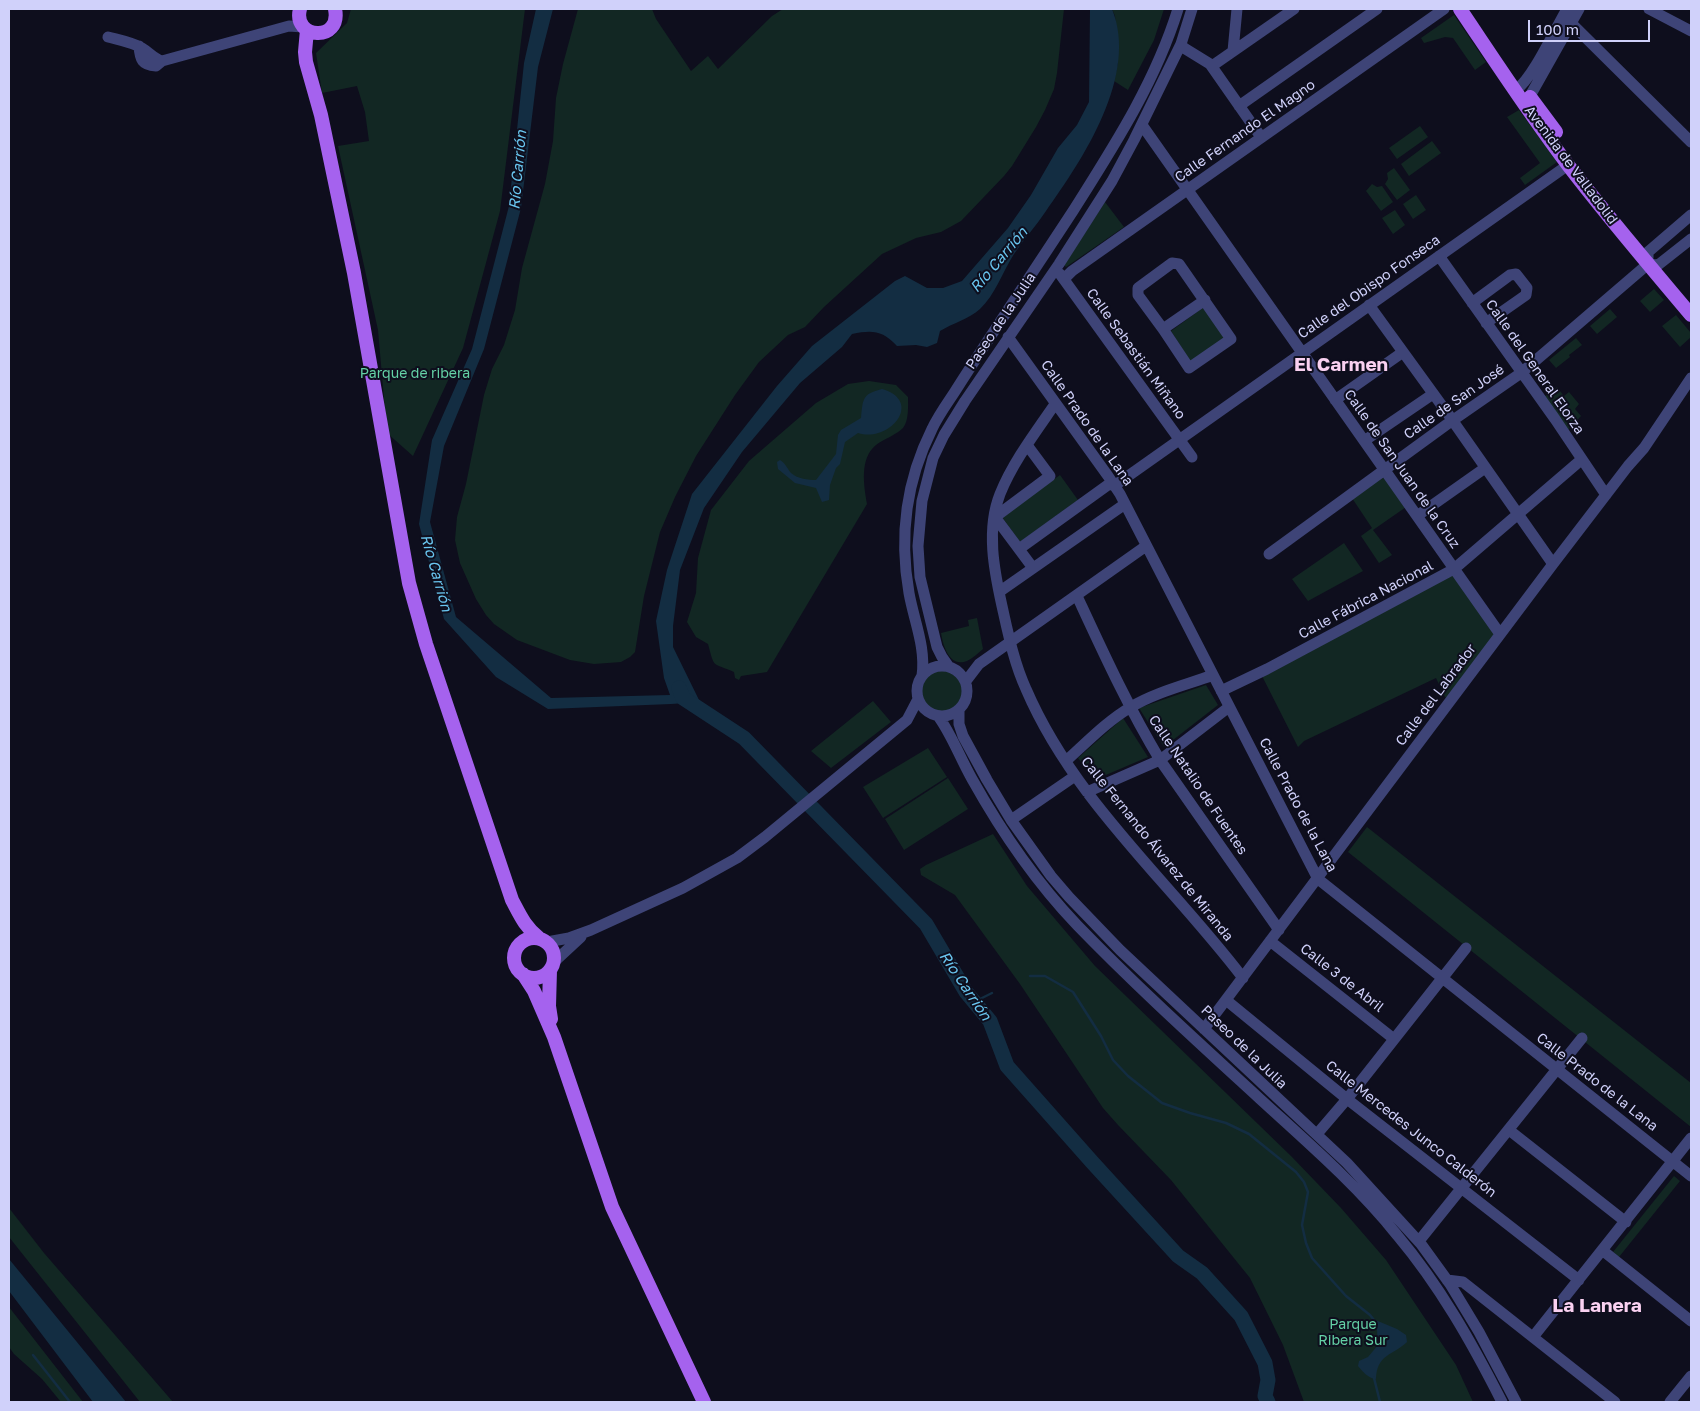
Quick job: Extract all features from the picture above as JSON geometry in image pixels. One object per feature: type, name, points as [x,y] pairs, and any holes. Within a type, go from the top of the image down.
[{"type":"main road","points":[[300,11],[299,18],[310,30],[329,30],[333,26],[336,9]]},
{"type":"main road","name":"Avenida de Valladolid","points":[[1460,9],[1574,157],[1691,315]]},
{"type":"main road","name":"Avenida de Valladolid","points":[[1472,9],[1568,165],[1691,303]]},
{"type":"main road","points":[[310,30],[305,52],[321,115],[354,272],[409,583],[426,644],[512,900],[529,930],[543,940],[553,951],[549,1006],[554,1037]]},
{"type":"main road","points":[[512,900],[516,948],[515,964],[534,991],[554,1037],[612,1207],[704,1402]]},
{"type":"main road","points":[[516,948],[526,939],[543,940]]},
{"type":"main road","points":[[523,974],[528,977],[541,977],[552,966]]},
{"type":"street","name":"Paseo de la Julia","points":[[922,676],[923,652],[904,559],[908,496],[921,453],[933,427],[954,393],[1122,134],[1154,71],[1178,9]]},
{"type":"street","name":"Paseo de la Julia","points":[[953,668],[942,657],[938,647],[920,577],[918,546],[919,514],[924,488],[934,458],[944,435],[1112,181],[1142,125],[1181,44],[1192,9]]},
{"type":"street","points":[[1233,51],[1237,9]]},
{"type":"street","points":[[1212,66],[1294,9]]},
{"type":"street","points":[[1240,106],[1377,9]]},
{"type":"street","name":"Calle Fernando El Magno","points":[[1064,279],[1072,271],[1187,189],[1444,9]]},
{"type":"street","points":[[1523,93],[1567,9]]},
{"type":"street","points":[[1523,93],[1579,9]]},
{"type":"street","points":[[1650,9],[1691,32]]},
{"type":"street","points":[[289,26],[300,11]]},
{"type":"street","points":[[1571,23],[1691,142]]},
{"type":"street","points":[[108,37],[139,46],[162,61],[289,26],[310,30]]},
{"type":"street","points":[[1181,44],[1184,48],[1212,66],[1261,137]]},
{"type":"street","name":"Calle de San Juan de la Cruz","points":[[1142,125],[1500,634]]},
{"type":"street","name":"Calle del Obispo Fonseca","points":[[1019,550],[1180,440],[1568,165]]},
{"type":"street","points":[[1651,260],[1668,234],[1691,215]]},
{"type":"street","points":[[1668,234],[1667,244],[1669,248],[1679,249]]},
{"type":"street","points":[[1651,260],[1679,249],[1691,239]]},
{"type":"street","name":"Calle del General Elorza","points":[[1439,256],[1521,374],[1555,419],[1606,495]]},
{"type":"street","name":"Calle de San José","points":[[1269,554],[1452,421],[1521,374],[1651,260]]},
{"type":"street","points":[[1172,263],[1179,264],[1205,300],[1231,339],[1189,368],[1138,295],[1138,288],[1172,263]]},
{"type":"street","name":"Calle Sebastián Miñano","points":[[1056,268],[1192,457]]},
{"type":"street","points":[[1472,302],[1510,275],[1516,274],[1527,288],[1526,295],[1486,323]]},
{"type":"street","points":[[1163,329],[1205,300]]},
{"type":"street","points":[[1369,305],[1553,564]]},
{"type":"street","name":"Calle Prado de la Lana","points":[[1008,336],[1113,484],[1125,504],[1318,879],[1691,1176]]},
{"type":"street","points":[[1335,400],[1403,352]]},
{"type":"street","name":"Calle del Labrador","points":[[1204,1029],[1553,564],[1644,448],[1691,378]]},
{"type":"street","points":[[1364,441],[1433,394]]},
{"type":"street","name":"Calle Fernando Álvarez de Miranda","points":[[1055,404],[1010,473],[1000,495],[992,532],[999,592],[1010,642],[1025,688],[1044,726],[1075,776],[1242,978]]},
{"type":"street","points":[[1027,445],[1050,476],[995,517],[1033,568]]},
{"type":"street","name":"Calle Fábrica Nacional","points":[[1221,690],[1267,669],[1454,569],[1581,460]]},
{"type":"street","points":[[1416,516],[1485,468]]},
{"type":"street","points":[[999,592],[1125,504]]},
{"type":"street","points":[[966,681],[980,664],[1146,546]]},
{"type":"street","name":"Calle Natalio de Fuentes","points":[[1078,596],[1129,708],[1160,760],[1279,930]]},
{"type":"street","name":"Paseo de la Julia","points":[[923,652],[935,667]]},
{"type":"street","points":[[932,714],[921,706],[918,699],[918,684],[922,676],[929,669],[935,667],[953,668],[980,664]]},
{"type":"street","points":[[906,720],[932,714],[949,716],[963,706],[968,690],[966,681],[953,668]]},
{"type":"street","points":[[1066,762],[1129,708],[1149,698],[1213,675]]},
{"type":"street","points":[[543,940],[569,938],[591,930],[683,888],[737,858],[906,720],[918,699]]},
{"type":"street","points":[[1087,792],[1160,760],[1229,707]]},
{"type":"street","name":"Paseo de la Julia","points":[[959,710],[959,724],[987,780],[1011,820],[1036,856],[1069,897],[1120,950],[1317,1134],[1374,1191],[1419,1241],[1447,1280],[1487,1345],[1516,1402]]},
{"type":"street","name":"Paseo de la Julia","points":[[932,714],[946,728],[985,802],[1008,837],[1041,883],[1077,925],[1146,992],[1330,1163],[1396,1232],[1418,1260],[1454,1313],[1502,1402]]},
{"type":"street","points":[[1011,820],[1075,776]]},
{"type":"street","points":[[552,966],[574,943],[591,930]]},
{"type":"street","name":"Calle 3 de Abril","points":[[1270,941],[1394,1040]]},
{"type":"street","points":[[1317,1134],[1347,1099],[1466,948]]},
{"type":"street","name":"Calle Mercedes Junco Calderón","points":[[1226,1000],[1347,1099],[1579,1280]]},
{"type":"street","points":[[1419,1241],[1582,1038]]},
{"type":"street","points":[[1509,1130],[1626,1222]]},
{"type":"street","points":[[1533,1337],[1691,1138]]},
{"type":"street","points":[[1602,1250],[1691,1321]]},
{"type":"street","points":[[1447,1280],[1463,1282],[1615,1402]]},
{"type":"street","points":[[1670,1402],[1691,1376]]},
{"type":"green space","name":"Parque de ribera","points":[[351,9],[525,9],[500,211],[463,348],[413,456],[387,433],[378,330],[338,146],[369,141],[365,112],[357,86],[322,93],[316,53],[347,23]]},
{"type":"green space","points":[[578,9],[652,9],[656,19],[691,71],[708,56],[718,69],[772,16],[783,9],[1064,9],[1054,89],[1036,127],[1012,166],[961,221],[941,232],[916,238],[882,254],[805,327],[788,335],[759,362],[735,395],[696,456],[660,532],[644,596],[635,652],[621,662],[594,664],[570,660],[517,640],[494,624],[476,599],[460,563],[455,540],[457,517],[466,484],[484,395],[492,369],[504,345],[515,310],[522,268],[545,184],[553,141],[556,98]]},
{"type":"green space","points":[[1112,9],[1164,9],[1154,40],[1128,90],[1114,81],[1118,62],[1115,16]]},
{"type":"green space","points":[[1454,15],[1486,62],[1475,70],[1453,38],[1445,37],[1424,43],[1421,38]]},
{"type":"green space","points":[[1519,110],[1557,162],[1525,185],[1520,178],[1540,163],[1507,117]]},
{"type":"green space","points":[[1420,126],[1428,137],[1397,159],[1389,148]]},
{"type":"green space","points":[[1432,141],[1441,153],[1409,176],[1401,164]]},
{"type":"green space","points":[[1394,168],[1410,190],[1397,200],[1385,184],[1388,179],[1387,173]]},
{"type":"green space","points":[[1372,184],[1377,187],[1382,186],[1393,202],[1381,211],[1366,191]]},
{"type":"green space","points":[[1416,195],[1426,210],[1413,219],[1403,204]]},
{"type":"green space","points":[[1105,202],[1124,227],[1066,267],[1064,265]]},
{"type":"green space","points":[[1395,210],[1405,225],[1393,234],[1382,218]]},
{"type":"green space","points":[[1654,289],[1664,300],[1650,312],[1640,301]]},
{"type":"green space","points":[[1204,307],[1226,339],[1191,363],[1171,331]]},
{"type":"green space","points":[[1610,309],[1617,317],[1597,334],[1590,326]]},
{"type":"green space","points":[[1676,315],[1691,333],[1691,337],[1680,347],[1662,326]]},
{"type":"green space","points":[[1576,338],[1582,345],[1556,368],[1549,360]]},
{"type":"green space","points":[[869,381],[896,385],[908,397],[908,413],[905,425],[876,445],[867,458],[864,473],[867,504],[767,672],[741,676],[739,680],[735,678],[734,672],[715,664],[708,644],[696,637],[687,622],[696,593],[698,558],[711,510],[749,461],[816,403],[848,384]]},
{"type":"green space","points":[[1557,387],[1564,396],[1569,392],[1579,404],[1575,409],[1581,416],[1568,430],[1544,397]]},
{"type":"green space","points":[[1384,470],[1409,505],[1373,530],[1392,555],[1379,563],[1361,536],[1372,528],[1350,495]]},
{"type":"green space","points":[[1060,475],[1078,500],[1020,542],[1002,517]]},
{"type":"green space","points":[[1344,543],[1363,571],[1308,601],[1292,579]]},
{"type":"green space","points":[[1454,569],[1500,634],[1451,700],[1445,697],[1436,678],[1304,741],[1298,747],[1260,672]]},
{"type":"green space","points":[[977,618],[983,649],[967,661],[956,661],[951,658],[945,649],[941,633],[969,626],[968,620]]},
{"type":"green space","points":[[937,666],[947,666],[960,673],[967,686],[967,696],[960,709],[947,716],[937,716],[928,712],[921,705],[917,696],[917,686],[921,677],[928,670]]},
{"type":"green space","points":[[1206,685],[1218,705],[1164,747],[1139,708]]},
{"type":"green space","points":[[873,701],[891,722],[831,768],[811,751]]},
{"type":"green space","points":[[1123,718],[1148,757],[1094,780],[1078,758]]},
{"type":"green space","points":[[928,748],[947,777],[883,818],[863,787]]},
{"type":"green space","points":[[948,778],[968,809],[904,850],[885,819]]},
{"type":"green space","points":[[1367,827],[1691,1083],[1691,1127],[1348,852]]},
{"type":"green space","name":"Parque Ribera Sur","points":[[993,834],[1027,886],[1095,966],[1291,1156],[1341,1208],[1386,1260],[1456,1365],[1473,1402],[1304,1402],[1283,1345],[1250,1278],[1171,1180],[1103,1108],[1020,984],[955,895],[921,875],[920,869],[926,865]]},
{"type":"green space","points":[[1674,1176],[1680,1181],[1619,1257],[1613,1252]]},
{"type":"green space","points":[[9,1208],[44,1253],[173,1402],[140,1402],[9,1237]]},
{"type":"green space","points":[[9,1307],[83,1402],[61,1402],[42,1379],[14,1354],[9,1347]]},
{"type":"water","points":[[536,9],[553,9],[538,67],[521,208],[484,349],[444,446],[430,522],[456,617],[551,698],[670,695],[664,678],[656,621],[667,570],[692,494],[777,386],[812,346],[895,281],[905,276],[927,288],[943,288],[962,281],[1008,228],[1031,195],[1058,148],[1077,125],[1089,102],[1090,9],[1112,9],[1118,34],[1118,61],[1113,88],[1090,142],[1061,190],[1014,254],[994,290],[980,309],[971,316],[940,331],[937,343],[927,347],[916,345],[897,346],[876,332],[852,334],[842,347],[800,383],[742,452],[704,508],[680,570],[673,626],[673,647],[700,702],[548,709],[496,677],[444,619],[419,524],[432,440],[472,349],[509,206],[524,63]]},
{"type":"water","points":[[882,389],[894,395],[900,402],[901,411],[898,419],[891,427],[881,432],[870,434],[858,433],[845,442],[840,464],[836,468],[830,485],[829,500],[822,502],[816,488],[795,483],[778,469],[777,462],[780,460],[797,477],[816,480],[836,454],[838,435],[841,430],[861,418],[863,402],[867,395]]},
{"type":"water","points":[[9,1259],[126,1402],[93,1402],[9,1291]]},
{"type":"water","points":[[1373,1319],[1406,1335],[1407,1342],[1382,1360],[1376,1379],[1368,1376],[1358,1366],[1359,1361],[1368,1357],[1378,1345],[1377,1330]]},
{"type":"waterway","name":"Río Carrión","points":[[679,688],[683,698],[744,738],[926,924],[966,992],[990,1021],[1007,1066],[1178,1256],[1202,1273],[1241,1316],[1265,1363],[1268,1380],[1265,1396],[1268,1402]]},
{"type":"waterway","points":[[1030,976],[1045,976],[1073,992],[1101,1036],[1113,1060],[1128,1076],[1162,1103],[1226,1123],[1249,1134],[1296,1172],[1304,1182],[1308,1192],[1302,1225],[1312,1258],[1346,1296],[1374,1320]]},
{"type":"waterway","points":[[974,1002],[992,993]]},
{"type":"waterway","points":[[33,1355],[70,1402]]},
{"type":"waterway","points":[[1374,1378],[1380,1402]]},
{"type":"district","name":"El Carmen","points":[[1341,365]]},
{"type":"district","name":"La Lanera","points":[[1597,1306]]}]
